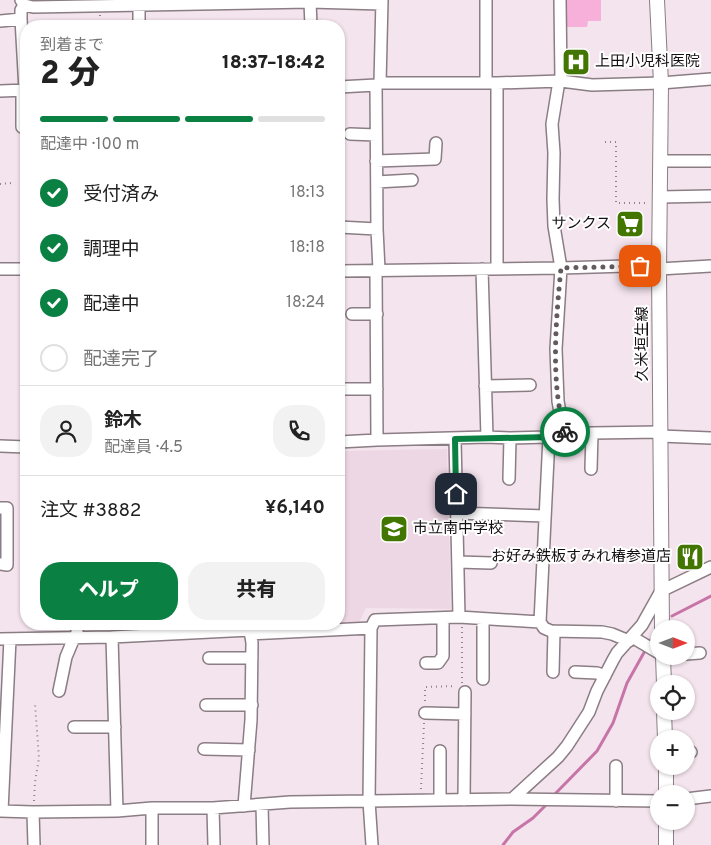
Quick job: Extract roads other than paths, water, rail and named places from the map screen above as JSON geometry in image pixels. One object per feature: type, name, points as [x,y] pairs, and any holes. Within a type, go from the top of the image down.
[{"type":"main road","name":"久米垣生線","points":[[657,0],[661,83],[659,267],[662,620]]},
{"type":"main road","points":[[666,830],[666,845]]},
{"type":"street","points":[[486,0],[491,83],[497,268]]},
{"type":"street","points":[[560,0],[560,81],[552,124],[554,153],[553,199],[554,226],[561,268],[556,349],[558,401],[566,434]]},
{"type":"street","points":[[313,20],[318,1]]},
{"type":"street","points":[[0,22],[21,19],[23,3],[33,7],[89,3],[139,5],[195,2],[382,2],[376,135],[377,440]]},
{"type":"street","points":[[139,5],[139,20]]},
{"type":"street","points":[[345,86],[560,81],[592,85],[711,79]]},
{"type":"street","points":[[0,91],[20,90]]},
{"type":"street","points":[[350,134],[376,135]]},
{"type":"street","points":[[376,161],[435,159],[436,143]]},
{"type":"street","points":[[660,161],[711,161]]},
{"type":"street","points":[[377,182],[412,180]]},
{"type":"street","points":[[660,200],[711,196]]},
{"type":"street","points":[[345,227],[377,229]]},
{"type":"street","points":[[345,272],[482,268],[711,266]]},
{"type":"street","points":[[482,268],[487,437]]},
{"type":"street","points":[[0,269],[20,269]]},
{"type":"street","points":[[352,314],[377,314]]},
{"type":"street","points":[[485,386],[530,385]]},
{"type":"street","points":[[345,389],[377,389]]},
{"type":"street","points":[[591,469],[592,433]]},
{"type":"street","points":[[345,442],[550,437],[592,433],[660,434],[711,438]]},
{"type":"street","points":[[550,437],[540,622],[544,628],[554,631],[602,632],[630,639],[650,649]]},
{"type":"street","points":[[509,480],[510,438]]},
{"type":"street","points":[[455,439],[459,617]]},
{"type":"street","points":[[0,446],[20,447]]},
{"type":"street","points":[[0,508],[7,508],[7,564],[0,564]]},
{"type":"street","points":[[457,513],[545,516]]},
{"type":"street","points":[[458,562],[491,563]]},
{"type":"street","points":[[512,799],[568,746],[589,712],[617,654],[642,625],[661,591],[711,567]]},
{"type":"street","points":[[372,845],[370,801],[371,628],[375,620],[459,617],[540,622]]},
{"type":"street","points":[[426,663],[438,663],[443,656],[443,618]]},
{"type":"street","points":[[483,619],[483,679]]},
{"type":"street","points":[[345,628],[371,628]]},
{"type":"street","points":[[64,685],[66,657],[75,638],[76,630]]},
{"type":"street","points":[[233,630],[112,637],[5,639],[1,811],[117,811],[152,808],[213,808],[290,802],[512,799],[650,801]]},
{"type":"street","points":[[244,806],[252,705],[252,643],[250,630]]},
{"type":"street","points":[[553,672],[554,631]]},
{"type":"street","points":[[112,637],[117,811]]},
{"type":"street","points":[[695,653],[700,653]]},
{"type":"street","points":[[208,658],[252,658]]},
{"type":"street","points":[[575,672],[597,673],[605,676]]},
{"type":"street","points":[[464,692],[464,800]]},
{"type":"street","points":[[206,705],[252,705]]},
{"type":"street","points":[[425,713],[464,714]]},
{"type":"street","points":[[74,727],[115,727]]},
{"type":"street","points":[[204,749],[249,750]]},
{"type":"street","points":[[440,751],[440,800]]},
{"type":"street","points":[[616,766],[616,801]]},
{"type":"street","points":[[695,798],[711,796]]},
{"type":"street","points":[[262,805],[262,845]]},
{"type":"street","points":[[152,808],[152,845]]},
{"type":"street","points":[[213,808],[214,845]]},
{"type":"street","points":[[33,812],[34,845]]},
{"type":"waterway","points":[[672,616],[711,596]]},
{"type":"waterway","points":[[555,794],[597,751],[613,723],[627,683],[646,649]]},
{"type":"waterway","points":[[503,845],[513,832],[533,818],[545,806]]},
{"type":"place","name":"上田小児科医院","points":[[576,62]]},
{"type":"place","name":"サンクス","points":[[630,224]]},
{"type":"place","name":"市立南中学校","points":[[394,529]]},
{"type":"place","name":"お好み鉄板すみれ椿参道店","points":[[690,557]]}]
